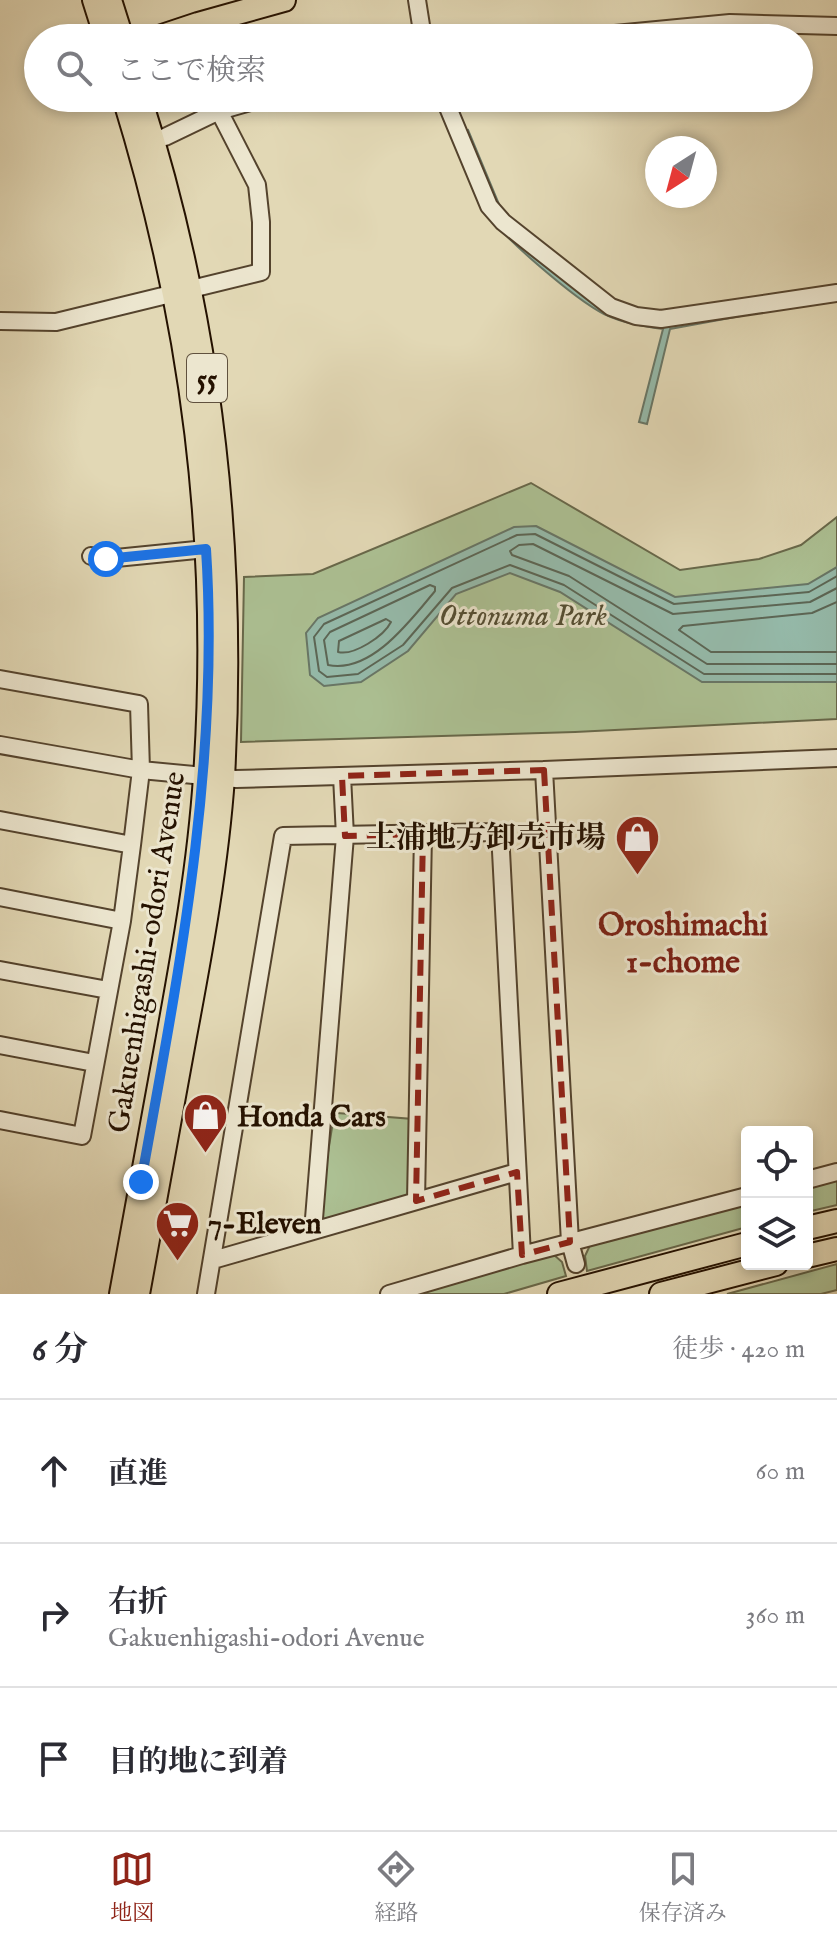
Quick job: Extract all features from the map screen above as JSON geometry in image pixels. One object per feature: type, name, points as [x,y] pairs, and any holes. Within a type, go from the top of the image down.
[{"type":"highway","points":[[198,24],[284,0]]},
{"type":"highway","points":[[813,1227],[837,1221]]},
{"type":"highway","points":[[559,1294],[741,1246]]},
{"type":"highway","points":[[813,1255],[837,1249]]},
{"type":"highway","points":[[661,1294],[753,1270]]},
{"type":"main road","points":[[93,0],[101,24]]},
{"type":"main road","points":[[111,0],[119,24]]},
{"type":"main road","name":"Gakuenhigashi-odori Avenue","points":[[120,1294],[214,778],[228,665],[221,496],[209,386],[183,290],[155,209],[127,112]]},
{"type":"main road","name":"Gakuenhigashi-odori Avenue","points":[[139,1294],[203,948],[214,778],[206,549],[183,290],[163,171],[145,112]]},
{"type":"street","points":[[417,0],[421,24]]},
{"type":"street","points":[[720,24],[766,24]]},
{"type":"street","points":[[813,25],[837,26]]},
{"type":"street","points":[[165,137],[217,112]]},
{"type":"street","points":[[0,321],[56,322],[261,272],[257,185],[220,112]]},
{"type":"street","points":[[450,112],[489,206],[503,222],[611,307],[636,316],[661,319],[837,293]]},
{"type":"street","points":[[91,556],[106,559],[206,549]]},
{"type":"street","points":[[0,679],[139,704],[141,770],[122,921],[82,1136],[0,1120]]},
{"type":"street","points":[[0,745],[141,770],[214,778],[544,770],[837,758]]},
{"type":"street","points":[[544,770],[570,1242],[576,1264]]},
{"type":"street","points":[[313,1231],[345,836],[342,776]]},
{"type":"street","points":[[0,820],[132,845]]},
{"type":"street","points":[[206,1294],[283,836],[500,832],[522,1255]]},
{"type":"street","points":[[416,1201],[423,834]]},
{"type":"street","points":[[0,897],[122,921]]},
{"type":"street","points":[[0,970],[108,990]]},
{"type":"street","points":[[0,1045],[94,1063]]},
{"type":"street","points":[[213,1260],[517,1172]]},
{"type":"street","points":[[813,1178],[837,1172]]},
{"type":"street","points":[[389,1294],[522,1255],[741,1198]]},
{"type":"highlighted area","points":[[544,770],[570,1242],[522,1255],[517,1172],[416,1201],[423,834],[345,836],[342,776]]},
{"type":"green space","name":"Ottonuma Park","points":[[531,483],[680,570],[759,559],[801,545],[837,517],[837,719],[575,732],[241,742],[244,577],[313,574]]},
{"type":"green space","points":[[334,1115],[413,1119],[413,1199],[316,1228]]},
{"type":"green space","points":[[837,1178],[837,1205],[813,1211],[813,1184]]},
{"type":"green space","points":[[741,1203],[741,1229],[587,1271],[585,1256],[592,1241]]},
{"type":"green space","points":[[553,1254],[562,1262],[566,1276],[504,1294],[407,1294]]},
{"type":"green space","points":[[837,1264],[837,1290],[821,1294],[727,1294]]},
{"type":"water","points":[[468,130],[501,209],[487,210],[633,317],[739,308],[741,316],[670,329],[647,424],[639,422],[663,329],[618,320],[592,307],[558,282],[505,234],[485,209],[478,190],[461,132]]},
{"type":"water","points":[[536,526],[675,597],[808,584],[837,567],[837,682],[702,682],[560,592],[510,573],[456,594],[408,651],[361,682],[324,686],[310,675],[306,633],[318,618],[514,527]]},
{"type":"place","name":"土浦地方卸売市場","points":[[637,876]]},
{"type":"place","name":"Honda Cars","points":[[206,1155]]},
{"type":"place","name":"7-Eleven","points":[[177,1262]]},
{"type":"district","name":"Oroshimachi 1-chome","points":[[683,942]]},
{"type":"route","points":[[106,559],[206,549],[208,571],[209,663],[204,778],[194,878],[141,1182]]}]
